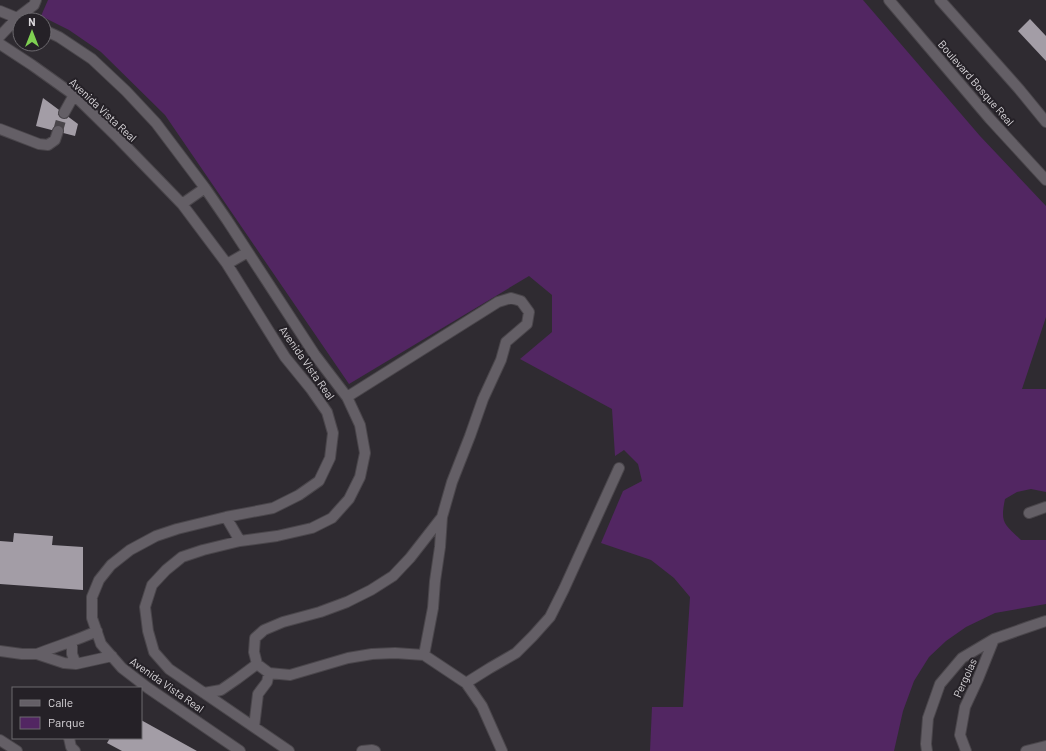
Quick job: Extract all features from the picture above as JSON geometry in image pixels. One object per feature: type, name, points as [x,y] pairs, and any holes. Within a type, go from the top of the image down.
[{"type":"street","points":[[27,12],[34,5],[36,0]]},
{"type":"street","name":"Boulevard Bosque Real","points":[[889,0],[990,119],[1046,180]]},
{"type":"street","points":[[940,0],[1019,89],[1046,122]]},
{"type":"street","points":[[0,11],[12,16]]},
{"type":"street","points":[[0,36],[12,26]]},
{"type":"street","name":"Avenida Vista Real","points":[[52,34],[92,59],[126,91],[156,123],[204,188],[248,252],[315,355],[347,397],[360,425],[365,453],[360,477],[349,499],[332,518],[312,528],[277,536],[240,541],[182,557],[166,570],[152,585],[145,607],[148,632],[154,652],[169,669],[289,751]]},
{"type":"street","name":"Avenida Vista Real","points":[[0,44],[74,95],[182,204],[227,264],[285,357],[326,412],[333,433],[330,458],[318,481],[299,495],[273,508],[226,517],[177,529],[156,536],[130,550],[111,565],[99,580],[92,597],[92,618],[101,644],[122,668],[240,751]]},
{"type":"street","points":[[64,113],[74,95]]},
{"type":"street","points":[[0,129],[39,144],[48,144],[57,136]]},
{"type":"street","points":[[182,204],[204,188]]},
{"type":"street","points":[[227,264],[248,252]]},
{"type":"street","points":[[347,397],[498,302],[511,298],[521,301],[529,312],[527,324],[506,342],[501,360],[483,399],[452,482],[442,517],[433,608],[424,655]]},
{"type":"street","points":[[466,683],[516,653],[550,617],[619,468]]},
{"type":"street","points":[[1029,513],[1046,507]]},
{"type":"street","points":[[226,517],[240,541]]},
{"type":"street","points":[[442,517],[406,563],[393,576],[371,590],[348,602],[320,612],[283,622],[264,630],[255,638],[254,652],[257,664],[269,673],[290,675],[342,659],[372,654],[395,653],[424,655],[466,683],[482,706],[502,751]]},
{"type":"street","name":"Pergolas","points":[[927,751],[926,744],[928,718],[940,684],[962,658],[994,639],[1046,621]]},
{"type":"street","points":[[37,654],[83,638],[97,631]]},
{"type":"street","name":"Pergolas","points":[[966,751],[960,735],[965,706],[978,680],[994,639]]},
{"type":"street","points":[[72,641],[72,654],[76,664]]},
{"type":"street","points":[[0,651],[22,654],[37,654],[64,663],[76,664],[112,656]]},
{"type":"street","points":[[204,693],[221,690],[237,680],[257,664]]},
{"type":"street","points":[[254,727],[258,694],[267,682],[269,673]]},
{"type":"street","points":[[69,739],[71,747],[75,751]]},
{"type":"street","points":[[0,740],[17,751]]},
{"type":"street","points":[[1026,751],[1046,746]]},
{"type":"street","points":[[362,751],[375,751]]},
{"type":"green space","points":[[48,0],[863,0],[980,136],[1046,206],[1046,317],[1022,389],[1046,389],[1046,492],[1031,489],[1017,492],[1005,499],[1003,518],[1007,526],[1021,540],[1046,540],[1046,604],[995,613],[966,627],[946,641],[929,657],[914,681],[903,711],[894,751],[650,751],[652,707],[683,707],[690,597],[674,578],[651,560],[601,543],[623,491],[642,481],[638,464],[624,450],[615,456],[612,409],[520,359],[552,332],[552,295],[529,276],[349,384],[165,115],[101,52],[69,30],[52,22],[52,12],[43,12]]},
{"type":"building","points":[[1030,19],[1046,36],[1046,61],[1018,31]]},
{"type":"building","points":[[43,98],[78,124],[75,136],[36,126]]},
{"type":"building","points":[[14,533],[53,536],[52,545],[83,547],[83,590],[0,584],[0,541],[13,542]]},
{"type":"building","points":[[142,721],[197,751],[122,751],[107,743],[109,739],[142,739]]},
{"type":"tunnel","points":[[58,131],[64,113]]}]
